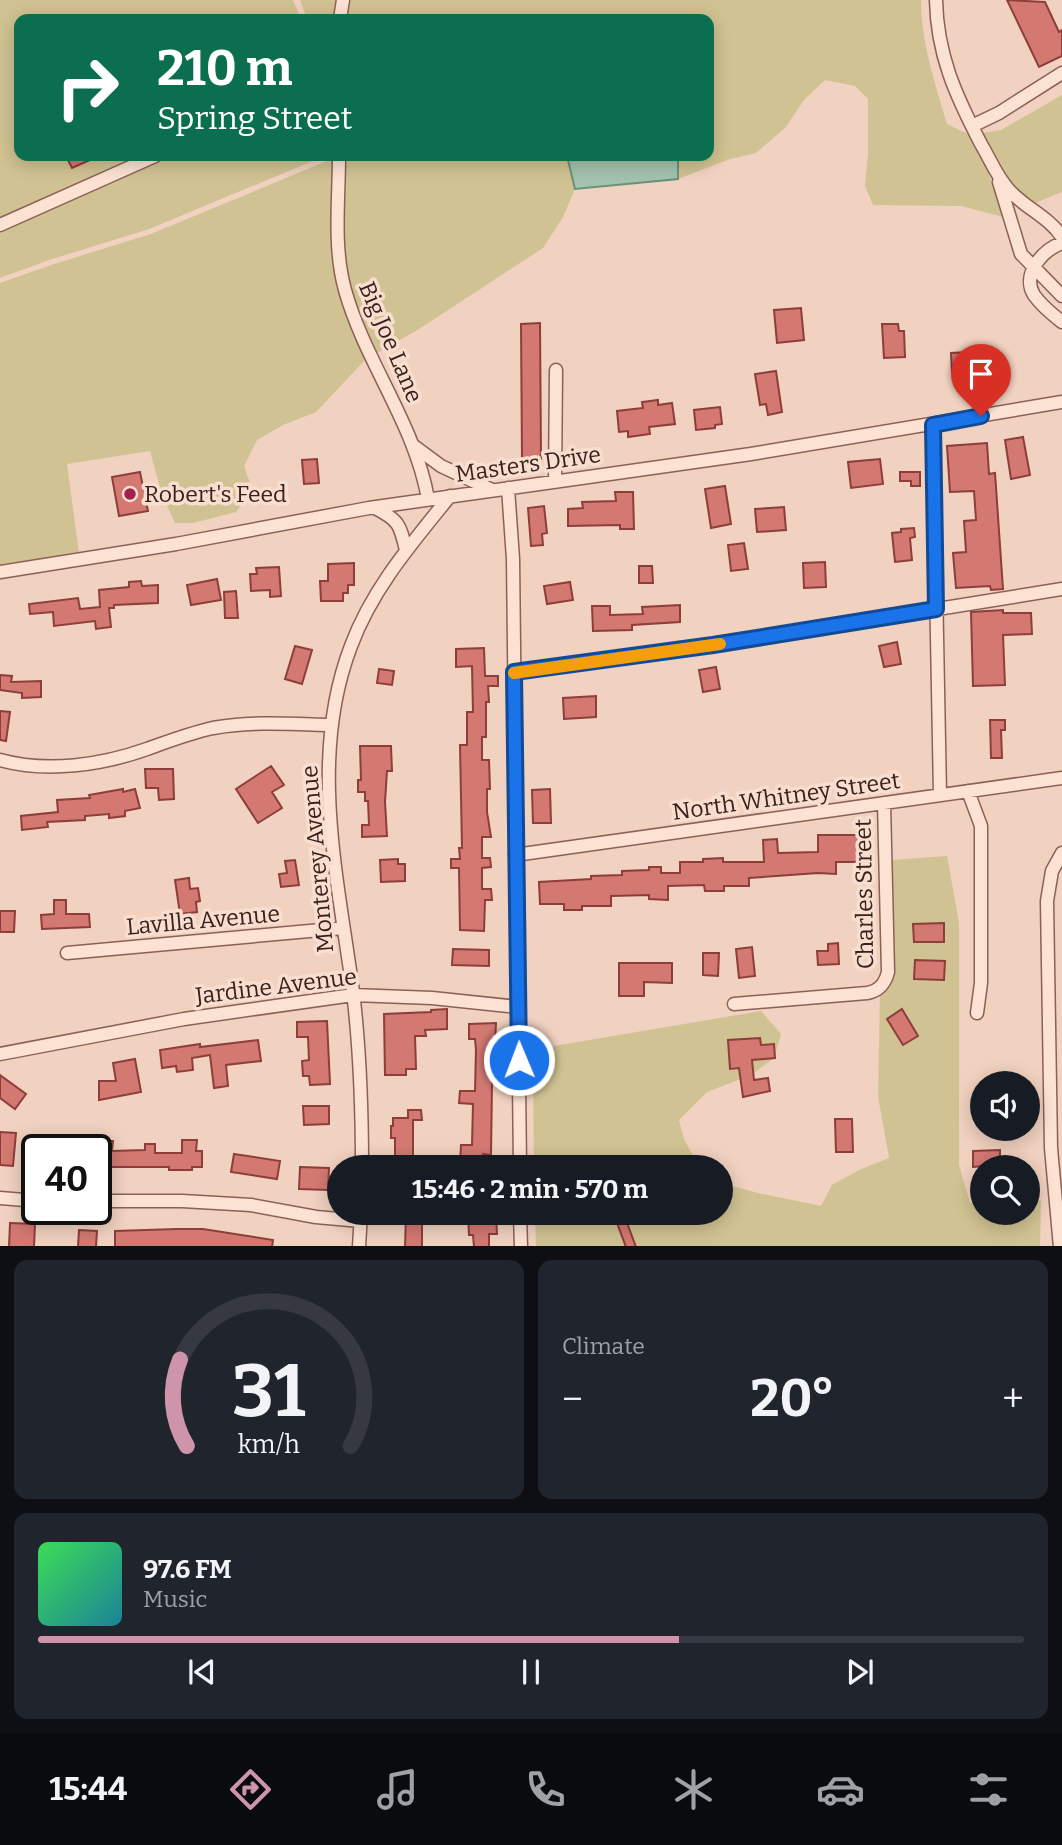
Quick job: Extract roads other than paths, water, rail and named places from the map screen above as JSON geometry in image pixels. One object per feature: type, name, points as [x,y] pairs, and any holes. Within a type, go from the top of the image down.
[{"type":"street","points":[[936,0],[936,28],[945,63],[972,126],[995,169],[1017,198],[1050,223],[1062,237]]},
{"type":"street","points":[[972,126],[999,113],[1062,73]]},
{"type":"street","points":[[0,225],[144,161]]},
{"type":"street","name":"Big Joe Lane","points":[[339,161],[337,242],[344,289],[379,374],[414,446],[425,479],[428,499]]},
{"type":"street","points":[[995,169],[1021,254],[1062,296]]},
{"type":"street","points":[[1062,243],[1040,257],[1031,283],[1034,294],[1062,323]]},
{"type":"street","points":[[555,482],[556,370]]},
{"type":"street","name":"Masters Drive","points":[[0,572],[428,499],[933,425],[1062,402]]},
{"type":"street","points":[[933,425],[940,795]]},
{"type":"street","points":[[414,446],[441,466],[492,490]]},
{"type":"street","points":[[508,488],[513,559],[520,1155]]},
{"type":"street","name":"Monterey Avenue","points":[[362,1155],[353,995],[332,837],[328,776],[331,725],[335,699],[351,645],[381,586],[450,496]]},
{"type":"street","points":[[375,508],[394,517],[401,528],[406,550]]},
{"type":"street","points":[[514,672],[713,645],[1062,589]]},
{"type":"street","points":[[0,760],[26,765],[75,765],[124,756],[217,728],[265,724],[331,725]]},
{"type":"street","name":"North Whitney Street","points":[[515,855],[1062,778]]},
{"type":"street","points":[[968,791],[981,826],[981,983],[977,1013]]},
{"type":"street","name":"Charles Street","points":[[734,1004],[867,993],[874,992],[884,983],[888,972],[884,803]]},
{"type":"street","points":[[1060,1246],[1051,1149],[1047,901],[1052,871],[1062,853]]},
{"type":"street","name":"Lavilla Avenue","points":[[67,953],[343,928]]},
{"type":"street","name":"Jardine Avenue","points":[[0,1054],[184,1019],[353,995],[432,998],[518,1007]]},
{"type":"street","points":[[0,1198],[21,1200]]},
{"type":"street","points":[[112,1201],[251,1205],[327,1217]]},
{"type":"street","points":[[359,1246],[360,1225]]},
{"type":"street","points":[[520,1225],[521,1246]]},
{"type":"place","name":"Robert's Feed","points":[[130,494]]}]
